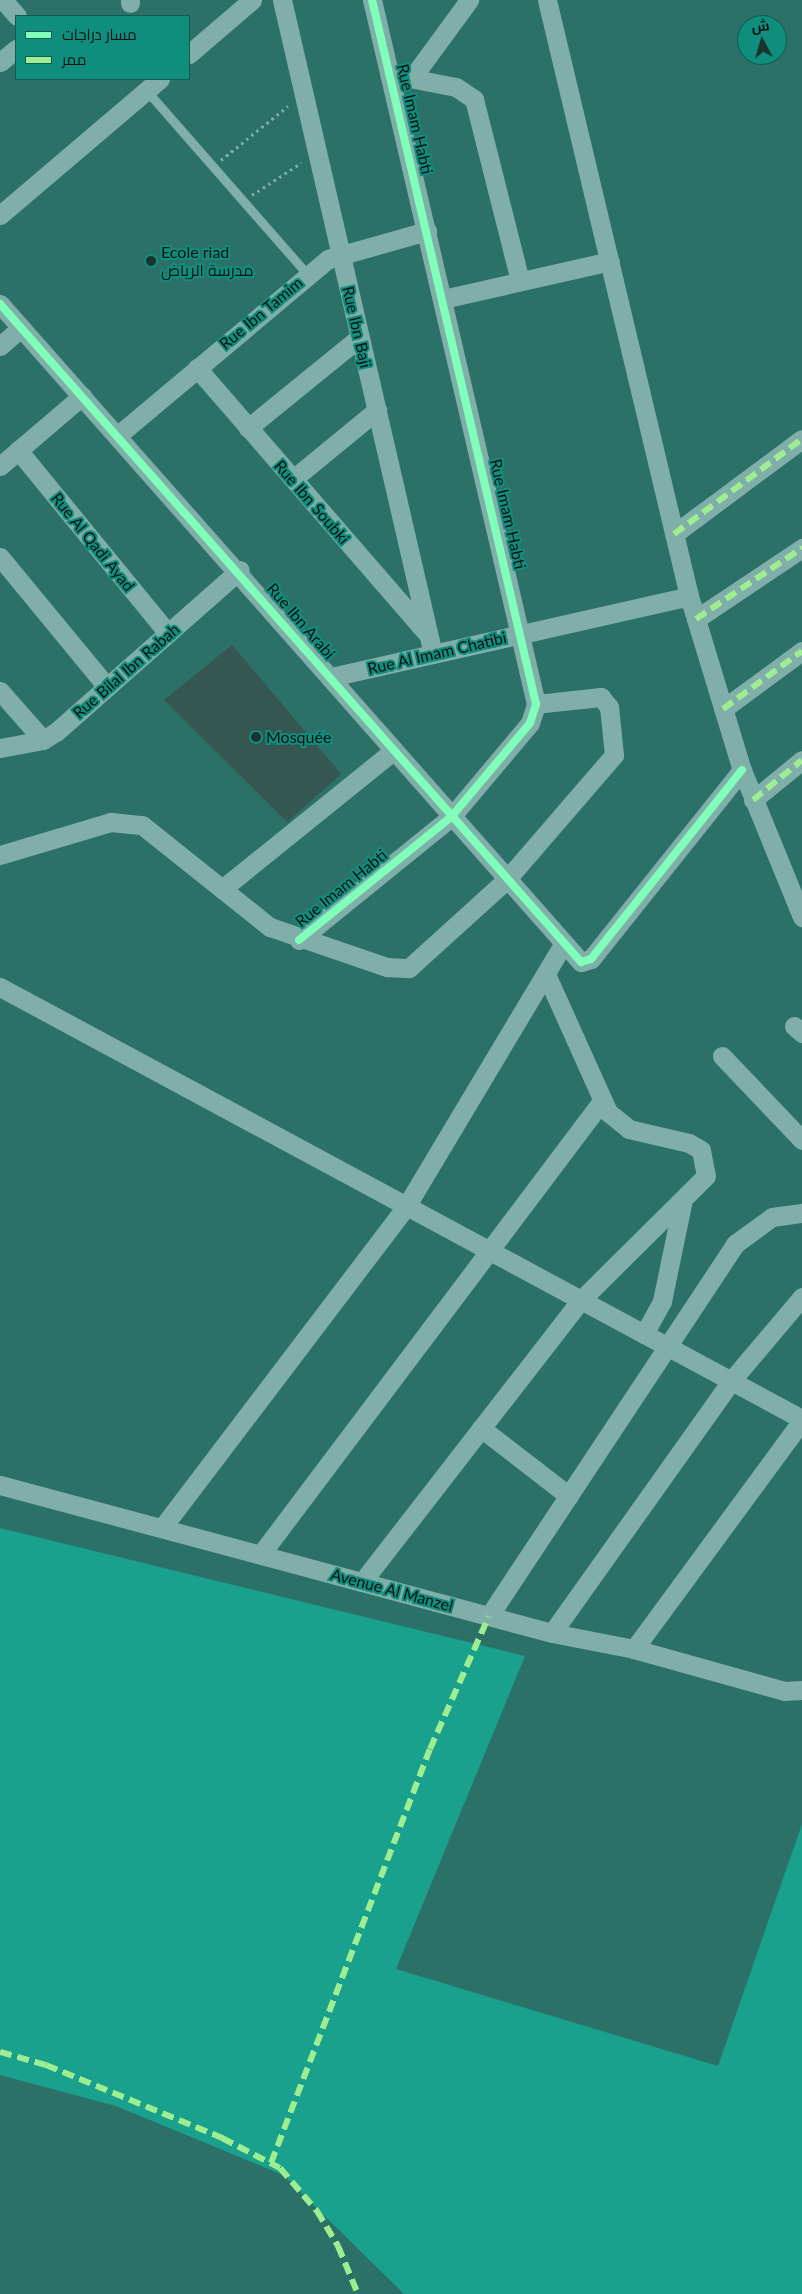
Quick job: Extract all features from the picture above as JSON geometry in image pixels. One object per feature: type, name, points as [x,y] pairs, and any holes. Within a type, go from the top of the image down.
[{"type":"street","points":[[3,0],[16,15]]},
{"type":"street","points":[[190,53],[252,0]]},
{"type":"street","name":"Rue Ibn Baji","points":[[282,0],[433,654]]},
{"type":"street","name":"Rue Imam Habti","points":[[298,940],[452,816],[530,723],[536,704],[522,635],[372,0]]},
{"type":"street","points":[[412,78],[469,0]]},
{"type":"street","points":[[547,0],[689,596],[742,770],[802,917]]},
{"type":"street","points":[[0,62],[15,50]]},
{"type":"street","points":[[389,74],[456,87],[474,99],[520,282]]},
{"type":"street","points":[[0,215],[153,85]]},
{"type":"street","name":"Rue Ibn Tamim","points":[[117,436],[307,274],[340,253],[427,231]]},
{"type":"street","points":[[443,299],[610,261]]},
{"type":"street","name":"Rue Ibn Arabi","points":[[0,304],[117,436],[240,570],[394,750],[578,960],[591,960],[742,770]]},
{"type":"street","points":[[0,346],[21,328]]},
{"type":"street","points":[[248,428],[360,337]]},
{"type":"street","name":"Rue Ibn Soubki","points":[[196,368],[428,635]]},
{"type":"street","points":[[0,466],[82,396]]},
{"type":"street","points":[[293,479],[377,410]]},
{"type":"street","points":[[674,534],[802,439]]},
{"type":"street","name":"Rue Al Qadi Ayad","points":[[18,450],[168,634]]},
{"type":"street","points":[[696,619],[802,548]]},
{"type":"street","points":[[0,557],[107,687]]},
{"type":"street","name":"Rue Bilal Ibn Rabah","points":[[0,748],[42,740],[107,687],[240,570]]},
{"type":"street","name":"Rue Al Imam Chatibi","points":[[331,677],[689,596]]},
{"type":"street","points":[[723,709],[802,651]]},
{"type":"street","points":[[1,694],[42,740]]},
{"type":"street","points":[[0,855],[111,822],[127,822],[157,832],[222,889],[270,927],[298,940],[387,967],[409,968],[507,879],[609,763],[616,745],[609,707],[601,697],[536,704]]},
{"type":"street","points":[[222,889],[394,750]]},
{"type":"street","points":[[753,800],[802,760]]},
{"type":"street","points":[[162,1528],[407,1205],[564,943]]},
{"type":"street","points":[[362,1582],[581,1300],[682,1204],[706,1176],[701,1150],[689,1143],[628,1129],[608,1112],[546,974]]},
{"type":"street","points":[[0,987],[407,1205],[802,1420],[634,1649]]},
{"type":"street","points":[[722,1056],[802,1140]]},
{"type":"street","points":[[260,1554],[602,1101]]},
{"type":"street","points":[[644,1334],[665,1292],[682,1204]]},
{"type":"street","points":[[490,1616],[668,1346],[746,1233],[772,1218],[802,1213]]},
{"type":"street","points":[[552,1633],[731,1381],[802,1297]]},
{"type":"street","points":[[481,1428],[569,1496]]},
{"type":"street","name":"Avenue Al Manzel","points":[[0,1485],[552,1633],[634,1649],[793,1691],[802,1701]]},
{"type":"lane","points":[[153,85],[213,167],[307,274]]},
{"type":"path","points":[[213,167],[304,94]]},
{"type":"path","points":[[243,201],[317,152]]},
{"type":"green space","points":[[0,1528],[525,1656],[396,1969],[718,2066],[802,1824],[802,2294],[404,2294],[283,2175],[116,2106],[0,2075]]},
{"type":"building","name":"Mosquée","points":[[232,645],[341,774],[287,822],[164,700]]},
{"type":"marked path","points":[[674,534],[802,439]]},
{"type":"marked path","points":[[696,619],[802,548]]},
{"type":"marked path","points":[[723,709],[802,651]]},
{"type":"marked path","points":[[753,800],[802,760]]},
{"type":"marked path","points":[[271,2163],[430,1749],[489,1616]]},
{"type":"marked path","points":[[0,2052],[46,2065],[222,2138],[280,2168],[317,2211],[338,2246],[358,2294]]},
{"type":"cycle path","points":[[299,940],[452,816],[530,723],[536,704],[372,0]]},
{"type":"cycle path","points":[[0,304],[581,962],[591,959],[742,770]]},
{"type":"place","name":"Ecole riad مدرسة الرياض","points":[[151,261]]},
{"type":"place","name":"Mosquée","points":[[256,737]]}]
